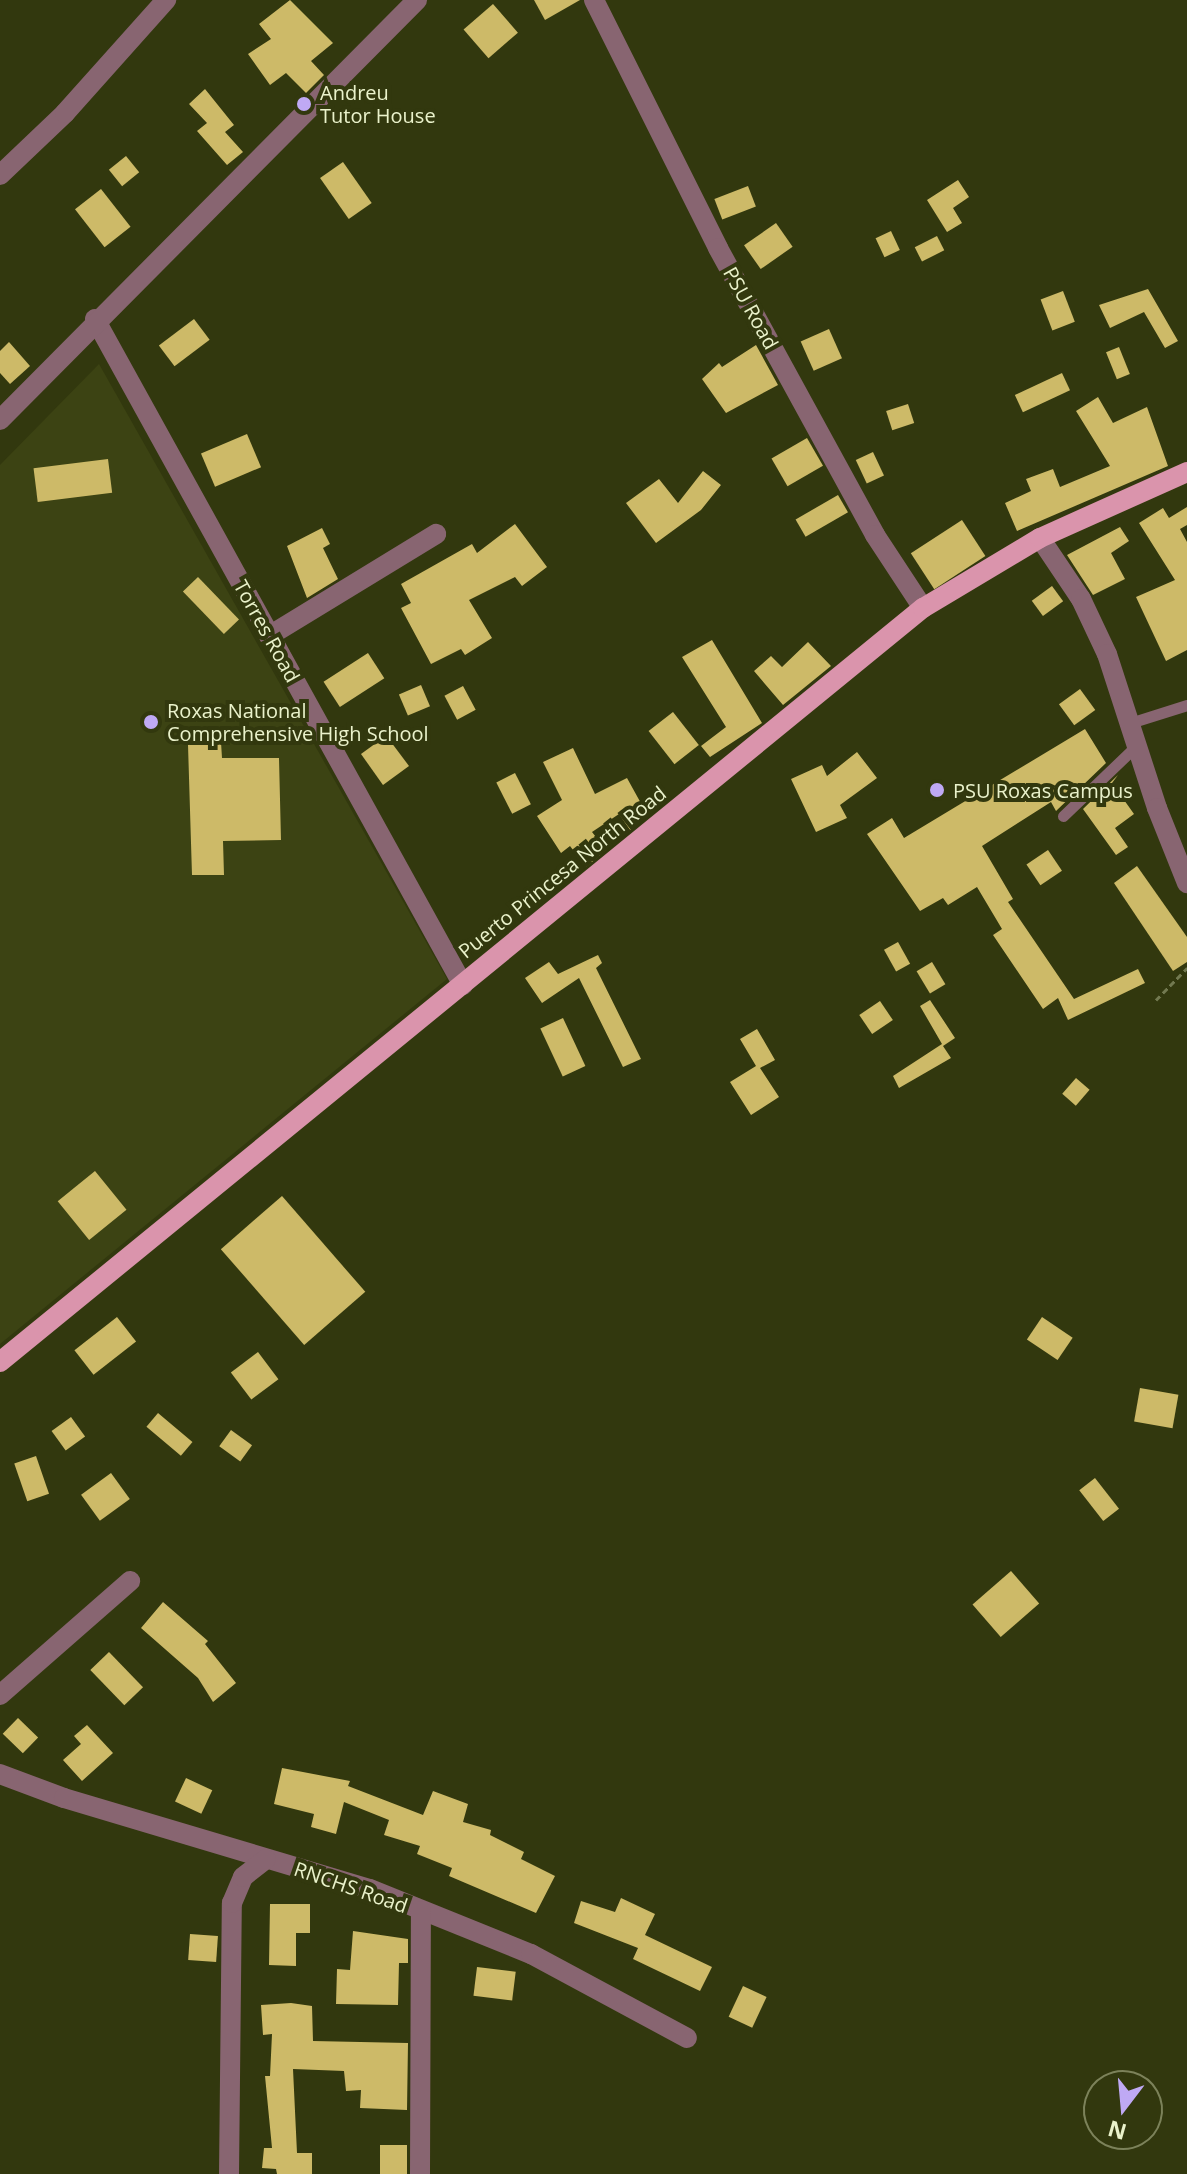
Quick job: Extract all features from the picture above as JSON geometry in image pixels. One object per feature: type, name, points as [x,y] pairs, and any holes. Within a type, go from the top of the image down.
[{"type":"main road","name":"Puerto Princesa North Road","points":[[0,1362],[923,608],[1040,538],[1187,472]]},
{"type":"street","points":[[0,175],[65,113],[166,0]]},
{"type":"street","points":[[0,420],[95,319],[417,0]]},
{"type":"street","name":"PSU Road","points":[[594,0],[718,248],[875,535],[923,608]]},
{"type":"street","name":"Torres Road","points":[[95,319],[463,985]]},
{"type":"street","points":[[269,636],[436,534]]},
{"type":"street","points":[[1040,538],[1081,599],[1133,722],[1187,883]]},
{"type":"street","points":[[0,1695],[130,1581]]},
{"type":"street","name":"RNCHS Road","points":[[0,1774],[370,1889],[531,1954],[687,2038]]},
{"type":"street","points":[[229,2174],[232,1903],[243,1877],[266,1859]]},
{"type":"street","points":[[420,2174],[421,1911]]},
{"type":"lane","points":[[1133,722],[1187,705]]},
{"type":"lane","points":[[1063,816],[1138,744]]},
{"type":"path","points":[[1156,1000],[1187,968]]},
{"type":"shaded area","name":"Roxas National Comprehensive High School","points":[[99,364],[447,979],[0,1344],[0,465]]},
{"type":"building","points":[[290,0],[333,43],[311,61],[324,75],[306,93],[286,73],[270,85],[248,54],[271,39],[259,24]]},
{"type":"building","points":[[534,0],[580,0],[545,20]]},
{"type":"building","points":[[493,4],[518,33],[488,58],[464,30]]},
{"type":"building","points":[[205,89],[234,125],[225,132],[243,152],[227,165],[197,131],[207,123],[189,104]]},
{"type":"building","points":[[126,156],[139,172],[122,186],[109,170]]},
{"type":"building","points":[[343,162],[372,203],[349,219],[320,178]]},
{"type":"building","points":[[958,180],[969,197],[953,208],[962,223],[947,232],[927,200]]},
{"type":"building","points":[[748,186],[756,207],[722,219],[714,199]]},
{"type":"building","points":[[101,189],[131,227],[105,247],[75,209]]},
{"type":"building","points":[[776,223],[793,247],[761,269],[744,245]]},
{"type":"building","points":[[891,231],[900,250],[884,257],[876,238]]},
{"type":"building","points":[[937,236],[944,250],[922,262],[915,247]]},
{"type":"building","points":[[1148,289],[1178,341],[1165,348],[1144,312],[1110,328],[1099,305]]},
{"type":"building","points":[[1063,291],[1075,322],[1052,330],[1041,300]]},
{"type":"building","points":[[194,319],[210,340],[175,366],[159,345]]},
{"type":"building","points":[[829,329],[842,358],[814,371],[801,342]]},
{"type":"building","points":[[9,342],[30,366],[10,384],[0,373],[0,351]]},
{"type":"building","points":[[756,345],[778,385],[726,413],[702,379],[719,363],[722,367]]},
{"type":"building","points":[[1119,347],[1130,374],[1117,379],[1106,352]]},
{"type":"building","points":[[1062,373],[1070,390],[1023,412],[1015,395]]},
{"type":"building","points":[[1098,397],[1113,423],[1147,407],[1168,466],[1017,531],[1005,503],[1031,491],[1026,479],[1053,469],[1060,487],[1110,466],[1076,411]]},
{"type":"building","points":[[908,404],[914,423],[892,430],[886,411]]},
{"type":"building","points":[[247,434],[261,467],[215,487],[201,454]]},
{"type":"building","points":[[807,438],[823,466],[787,486],[771,459]]},
{"type":"building","points":[[873,452],[884,476],[867,484],[856,460]]},
{"type":"building","points":[[108,459],[112,493],[38,502],[34,468]]},
{"type":"building","points":[[703,471],[721,485],[701,510],[656,543],[626,503],[659,479],[678,503]]},
{"type":"building","points":[[838,495],[848,512],[806,537],[796,520]]},
{"type":"building","points":[[1187,507],[1187,525],[1180,529],[1187,542],[1187,650],[1166,661],[1136,597],[1175,580],[1139,523],[1163,508],[1169,518]]},
{"type":"building","points":[[962,520],[985,556],[934,589],[911,553]]},
{"type":"building","points":[[515,524],[547,567],[522,586],[515,577],[469,600],[492,638],[465,655],[461,649],[431,664],[401,608],[411,603],[401,584],[472,544],[477,553]]},
{"type":"building","points":[[1120,527],[1129,541],[1111,553],[1125,579],[1093,595],[1067,555]]},
{"type":"building","points":[[322,528],[330,544],[323,548],[338,579],[307,598],[287,546]]},
{"type":"building","points":[[198,577],[239,619],[224,634],[183,592]]},
{"type":"building","points":[[1052,586],[1063,601],[1043,616],[1032,601]]},
{"type":"building","points":[[712,640],[762,723],[710,757],[701,746],[726,727],[682,657]]},
{"type":"building","points":[[808,642],[831,666],[783,705],[754,671],[771,656],[782,667]]},
{"type":"building","points":[[368,653],[384,678],[340,707],[324,682]]},
{"type":"building","points":[[421,685],[430,706],[408,716],[399,694]]},
{"type":"building","points":[[463,686],[476,710],[457,720],[444,696]]},
{"type":"building","points":[[1080,689],[1095,710],[1074,725],[1059,704]]},
{"type":"building","points":[[673,712],[699,745],[674,764],[649,731]]},
{"type":"building","points":[[1085,729],[1106,763],[1056,811],[1051,802],[982,846],[1013,899],[1008,902],[1074,999],[1138,969],[1145,983],[1068,1020],[1058,998],[1043,1009],[993,935],[1002,929],[977,887],[948,905],[943,898],[920,911],[867,834],[892,818],[904,838]]},
{"type":"building","points":[[383,738],[388,738],[409,766],[383,785],[361,754]]},
{"type":"building","points":[[221,742],[222,758],[279,758],[281,840],[223,841],[224,875],[192,875],[188,745]]},
{"type":"building","points":[[573,748],[595,794],[627,778],[648,816],[630,830],[619,814],[592,832],[606,850],[586,867],[570,846],[561,853],[537,816],[562,800],[543,762]]},
{"type":"building","points":[[857,752],[877,778],[840,805],[847,818],[816,832],[791,779],[822,765],[827,776]]},
{"type":"building","points":[[515,773],[531,804],[512,814],[496,783]]},
{"type":"building","points":[[1118,775],[1112,783],[1134,814],[1115,828],[1128,847],[1116,855],[1083,809]]},
{"type":"building","points":[[1048,850],[1062,871],[1040,885],[1026,865]]},
{"type":"building","points":[[1137,866],[1187,937],[1187,962],[1173,971],[1114,883]]},
{"type":"building","points":[[898,942],[910,964],[896,972],[884,950]]},
{"type":"building","points":[[598,955],[602,963],[596,968],[641,1059],[623,1067],[579,978],[542,1003],[525,978],[549,962],[558,974]]},
{"type":"building","points":[[932,962],[945,984],[930,994],[917,971]]},
{"type":"building","points":[[930,1000],[955,1038],[943,1046],[951,1058],[899,1088],[893,1076],[942,1044],[920,1006]]},
{"type":"building","points":[[880,1001],[893,1020],[872,1034],[859,1015]]},
{"type":"building","points":[[563,1018],[585,1066],[563,1077],[540,1029]]},
{"type":"building","points":[[757,1029],[775,1060],[760,1068],[779,1097],[751,1115],[730,1082],[756,1066],[740,1039]]},
{"type":"building","points":[[1076,1078],[1090,1090],[1076,1106],[1062,1094]]},
{"type":"building","points":[[95,1171],[126,1210],[89,1240],[58,1201]]},
{"type":"building","points":[[282,1196],[365,1292],[304,1345],[221,1249]]},
{"type":"building","points":[[117,1317],[136,1341],[94,1375],[74,1350]]},
{"type":"building","points":[[1042,1317],[1073,1338],[1058,1360],[1027,1339]]},
{"type":"building","points":[[258,1352],[278,1379],[251,1400],[231,1372]]},
{"type":"building","points":[[1140,1388],[1178,1395],[1173,1428],[1134,1421]]},
{"type":"building","points":[[158,1413],[192,1442],[181,1456],[146,1427]]},
{"type":"building","points":[[71,1417],[85,1436],[66,1451],[52,1431]]},
{"type":"building","points":[[231,1430],[252,1445],[240,1461],[219,1446]]},
{"type":"building","points":[[36,1456],[49,1494],[27,1501],[14,1463]]},
{"type":"building","points":[[111,1473],[130,1499],[100,1521],[81,1495]]},
{"type":"building","points":[[1095,1478],[1119,1509],[1103,1521],[1079,1490]]},
{"type":"building","points":[[1011,1571],[1039,1603],[1001,1637],[973,1604]]},
{"type":"building","points":[[163,1602],[208,1641],[205,1644],[236,1683],[213,1702],[198,1678],[141,1628]]},
{"type":"building","points":[[109,1652],[143,1687],[124,1705],[90,1670]]},
{"type":"building","points":[[18,1718],[38,1737],[23,1753],[3,1734]]},
{"type":"building","points":[[87,1725],[113,1753],[82,1781],[63,1760],[81,1744],[74,1736]]},
{"type":"building","points":[[282,1768],[350,1781],[348,1786],[423,1815],[433,1791],[468,1804],[463,1822],[491,1830],[490,1835],[524,1852],[521,1859],[555,1876],[536,1913],[449,1876],[452,1868],[417,1854],[420,1846],[384,1835],[389,1820],[344,1802],[336,1834],[311,1827],[314,1814],[274,1804]]},
{"type":"building","points":[[186,1778],[212,1790],[201,1814],[175,1802]]},
{"type":"building","points":[[621,1898],[655,1914],[645,1935],[712,1967],[700,1991],[633,1959],[638,1948],[574,1923],[581,1901],[615,1912]]},
{"type":"building","points":[[270,1904],[310,1904],[310,1933],[296,1933],[296,1966],[269,1965]]},
{"type":"building","points":[[353,1931],[408,1939],[408,1963],[399,1963],[398,2005],[336,2004],[337,1969],[350,1970]]},
{"type":"building","points":[[190,1934],[218,1936],[216,1962],[188,1960]]},
{"type":"building","points":[[477,1967],[516,1972],[512,2001],[473,1996]]},
{"type":"building","points":[[743,1986],[767,1997],[752,2028],[729,2017]]},
{"type":"building","points":[[291,2003],[312,2006],[313,2041],[408,2043],[407,2110],[360,2108],[361,2090],[346,2091],[344,2071],[293,2069],[297,2153],[312,2153],[312,2174],[277,2174],[276,2169],[262,2168],[264,2148],[272,2148],[265,2076],[270,2076],[272,2034],[263,2035],[261,2005]]},
{"type":"building","points":[[380,2145],[407,2145],[407,2174],[380,2174]]},
{"type":"place","name":"Andreu Tutor House","points":[[304,104]]},
{"type":"place","name":"Roxas National Comprehensive High School","points":[[151,722]]},
{"type":"place","name":"PSU Roxas Campus","points":[[937,790]]}]
